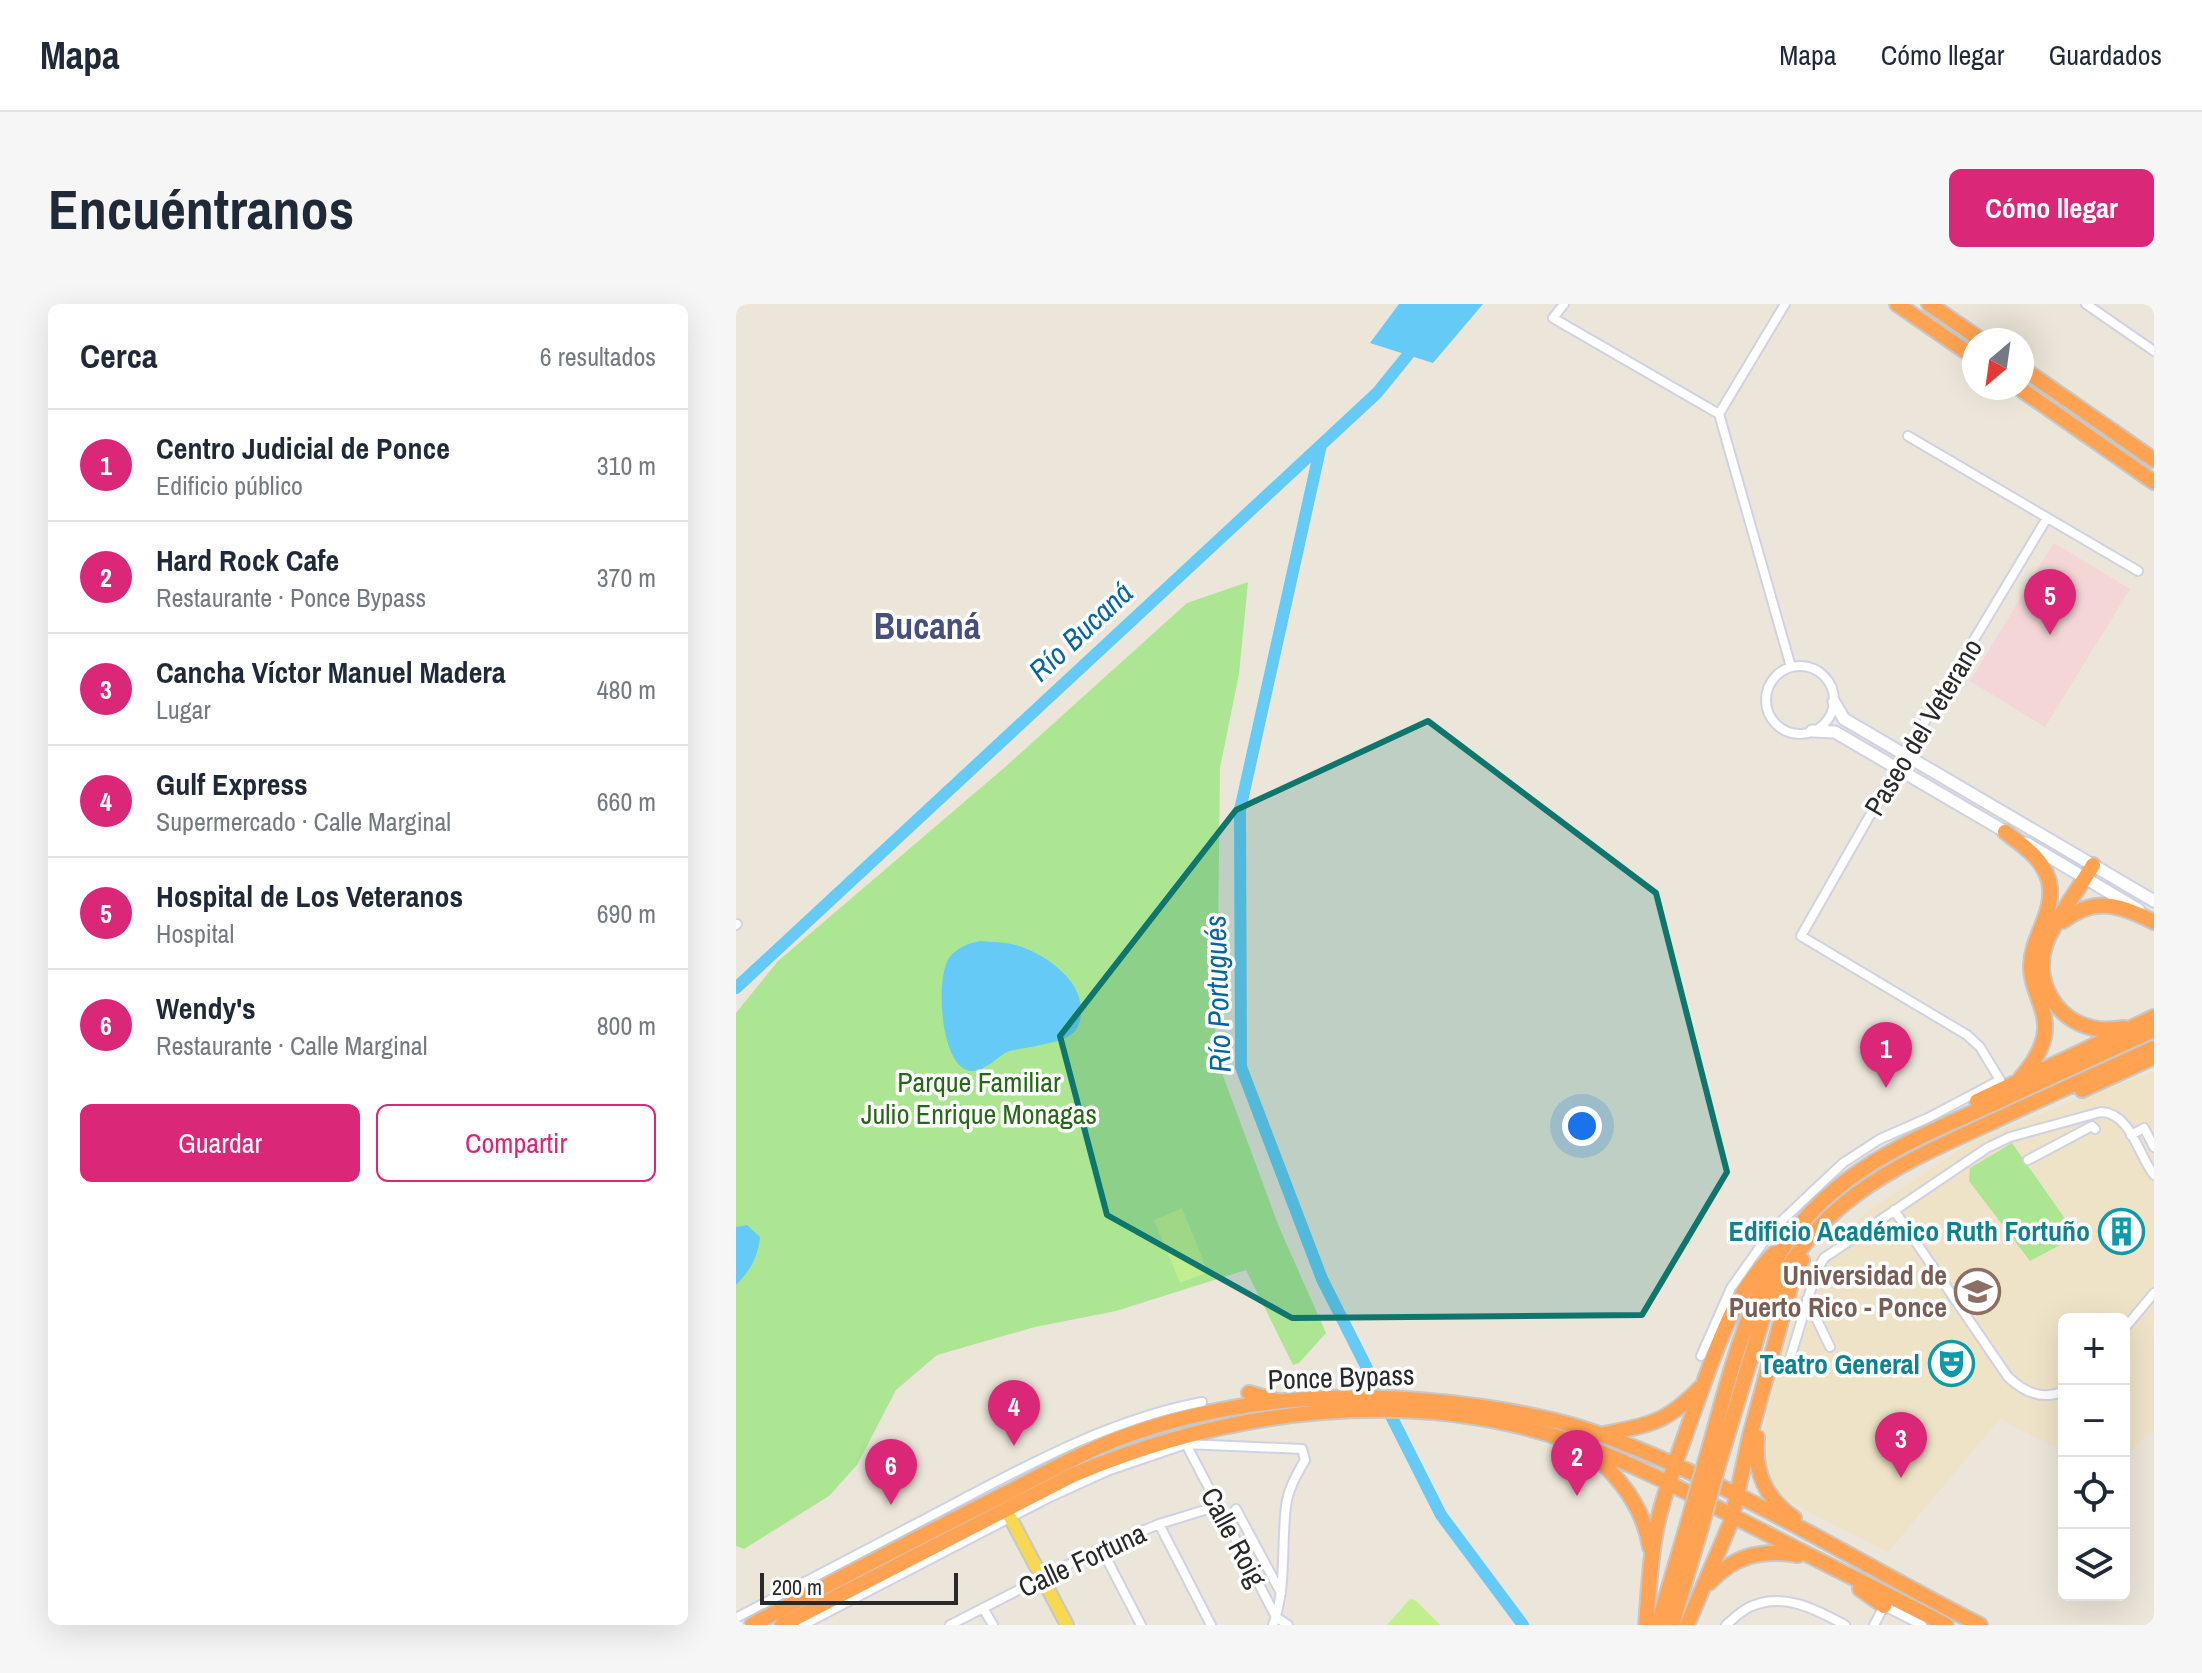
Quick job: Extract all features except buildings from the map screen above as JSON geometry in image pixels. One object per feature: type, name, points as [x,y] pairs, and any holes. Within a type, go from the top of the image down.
[{"type":"highway","points":[[1897,304],[1962,349]]},
{"type":"highway","points":[[1929,304],[1964,328]]},
{"type":"highway","points":[[2034,376],[2154,460]]},
{"type":"highway","points":[[2034,398],[2154,482]]},
{"type":"highway","points":[[2005,832],[2036,856],[2050,888],[2049,907],[2035,940],[2031,965],[2044,1014],[2044,1037],[2038,1055],[2020,1079]]},
{"type":"highway","points":[[2089,871],[2045,946],[2042,970],[2047,991],[2072,1020],[2090,1028],[2132,1027]]},
{"type":"highway","points":[[2057,926],[2073,913],[2096,904],[2125,908],[2154,921]]},
{"type":"highway","points":[[1937,1129],[1950,1116],[2020,1079],[2154,1017]]},
{"type":"highway","points":[[1646,1625],[1658,1521],[1669,1482],[1704,1384],[1737,1306],[1761,1265],[1787,1242],[1834,1188],[1881,1157],[2154,1030]]},
{"type":"highway","points":[[1712,1463],[1773,1293],[1798,1252],[1827,1218],[1887,1172],[2154,1048]]},
{"type":"highway","points":[[2023,1107],[2048,1104],[2136,1068],[2154,1057]]},
{"type":"highway","points":[[2136,1068],[2154,1065]]},
{"type":"highway","points":[[1687,1625],[1732,1516],[1793,1277],[1827,1218]]},
{"type":"highway","points":[[1672,1625],[1694,1526],[1751,1309],[1787,1242]]},
{"type":"highway","points":[[1601,1435],[1653,1424],[1674,1412],[1704,1384]]},
{"type":"highway","points":[[1249,1393],[1283,1402]]},
{"type":"highway","name":"Ponce Bypass","points":[[782,1625],[1009,1514],[1073,1475],[1114,1458],[1178,1437],[1242,1422],[1322,1405],[1382,1397],[1524,1413],[1601,1435],[1737,1496],[1980,1625]]},
{"type":"highway","points":[[1760,1398],[1756,1451],[1762,1483],[1777,1505],[1825,1544]]},
{"type":"highway","name":"Ponce Bypass","points":[[752,1625],[999,1497],[1109,1436],[1283,1402],[1452,1415],[1524,1427],[1588,1447],[1669,1482],[1946,1625]]},
{"type":"highway","points":[[1588,1447],[1638,1505],[1648,1533],[1652,1567]]},
{"type":"highway","points":[[1658,1625],[1694,1526]]},
{"type":"highway","points":[[1703,1589],[1730,1563],[1752,1554],[1781,1552],[1815,1558]]},
{"type":"highway","points":[[1843,1572],[1884,1606]]},
{"type":"main road","points":[[999,1497],[1067,1625]]},
{"type":"street","points":[[1564,304],[1553,318],[1719,414],[1791,667]]},
{"type":"street","points":[[1719,414],[1785,304]]},
{"type":"street","points":[[2086,304],[2154,351]]},
{"type":"street","points":[[1908,436],[2138,571]]},
{"type":"street","name":"Paseo del Veterano","points":[[1701,1356],[1731,1288],[1772,1230],[1834,1172],[1880,1139],[2000,1080],[1980,1047],[1967,1035],[1801,936],[1897,768],[2047,518]]},
{"type":"street","points":[[2154,901],[2089,871],[2005,832],[1835,732],[1787,731],[1772,719],[1767,707],[1766,694],[1771,682],[1791,667],[1810,668],[1821,674],[1832,689],[1834,702],[1844,719],[2089,871],[2154,921]]},
{"type":"street","points":[[1812,731],[1827,720],[1834,702]]},
{"type":"street","points":[[1787,1369],[1816,1272],[1824,1258],[1987,1148],[2010,1137],[2109,1112],[2124,1123],[2154,1175]]},
{"type":"street","points":[[2028,1160],[2093,1127],[2086,1117]]},
{"type":"street","points":[[2131,1135],[2144,1128],[2154,1147]]},
{"type":"street","points":[[1894,1210],[2008,1377],[2021,1389],[2035,1395],[2058,1393]]},
{"type":"street","points":[[2130,1322],[2154,1293]]},
{"type":"street","points":[[1807,1299],[1830,1347]]},
{"type":"street","points":[[736,1618],[1081,1440],[1109,1436],[1158,1413],[1202,1402]]},
{"type":"street","points":[[803,1625],[1009,1514],[1107,1471],[1186,1444],[1302,1449],[1305,1460],[1291,1486],[1286,1504],[1281,1593],[1275,1621]]},
{"type":"street","name":"Calle Roig","points":[[1186,1444],[1275,1621],[1288,1625]]},
{"type":"street","name":"Calle Fortuna","points":[[950,1625],[1101,1548],[1159,1524],[1218,1506]]},
{"type":"street","points":[[1236,1509],[1281,1593]]},
{"type":"street","points":[[1159,1524],[1211,1625]]},
{"type":"street","points":[[1101,1548],[1141,1625]]},
{"type":"street","points":[[1726,1625],[1753,1605],[1787,1601],[1811,1607],[1845,1625]]},
{"type":"street","points":[[1874,1625],[1884,1606],[1922,1625]]},
{"type":"street","points":[[983,1608],[993,1625]]},
{"type":"highlighted area","points":[[1428,721],[1656,893],[1727,1172],[1642,1315],[1292,1318],[1107,1215],[1060,1036],[1236,810]]},
{"type":"shaded area","points":[[2054,543],[2130,589],[2045,727],[1970,681]]},
{"type":"shaded area","name":"Universidad de Puerto Rico - Ponce","points":[[2154,1072],[2154,1434],[2150,1432],[2130,1452],[2130,1313],[2058,1313],[2058,1449],[2000,1419],[1888,1552],[1782,1498],[1772,1484],[1765,1463],[1764,1428],[1776,1372],[1810,1262],[1869,1210],[1971,1142]]},
{"type":"green space","name":"Parque Familiar Julio Enrique Monagas","points":[[1248,582],[1239,674],[1220,768],[1217,1023],[1212,1046],[1279,1227],[1326,1333],[1299,1363],[1293,1365],[1246,1270],[1116,1311],[1035,1327],[937,1355],[896,1390],[857,1465],[829,1496],[744,1549],[736,1546],[736,1013],[778,961],[1004,768],[1187,603]]},
{"type":"green space","points":[[2012,1143],[2077,1236],[2030,1261],[1969,1181],[1970,1168]]},
{"type":"green space","points":[[1182,1208],[1208,1272],[1180,1283],[1154,1220]]},
{"type":"green space","points":[[1410,1599],[1415,1600],[1440,1625],[1387,1625]]},
{"type":"water","points":[[1399,304],[1483,304],[1433,363],[1370,343]]},
{"type":"water","points":[[980,941],[1016,945],[1038,954],[1059,969],[1079,998],[1081,1017],[1075,1031],[1059,1041],[1007,1052],[977,1070],[962,1067],[953,1057],[947,1041],[942,984],[952,954],[963,946]]},
{"type":"water","points":[[747,1225],[760,1237],[759,1244],[752,1263],[736,1285],[736,1227]]},
{"type":"waterway","name":"Río Bucaná","points":[[736,988],[1377,393],[1416,345]]},
{"type":"waterway","name":"Río Portugués","points":[[1321,445],[1240,810],[1241,1067],[1322,1279],[1441,1515],[1523,1625]]},
{"type":"place","name":"Hospital de Los Veteranos","points":[[2050,635]]},
{"type":"place","name":"Centro Judicial de Ponce","points":[[1886,1088]]},
{"type":"place","name":"Edificio Académico Ruth Fortuño","points":[[2121,1231]]},
{"type":"place","name":"Universidad de Puerto Rico - Ponce","points":[[1978,1291]]},
{"type":"place","name":"Teatro General","points":[[1951,1364]]},
{"type":"place","name":"Gulf Express","points":[[1014,1446]]},
{"type":"place","name":"Cancha Víctor Manuel Madera","points":[[1901,1478]]},
{"type":"place","name":"Hard Rock Cafe","points":[[1577,1496]]},
{"type":"place","name":"Wendy's","points":[[891,1505]]},
{"type":"district","name":"Bucaná","points":[[927,626]]}]
